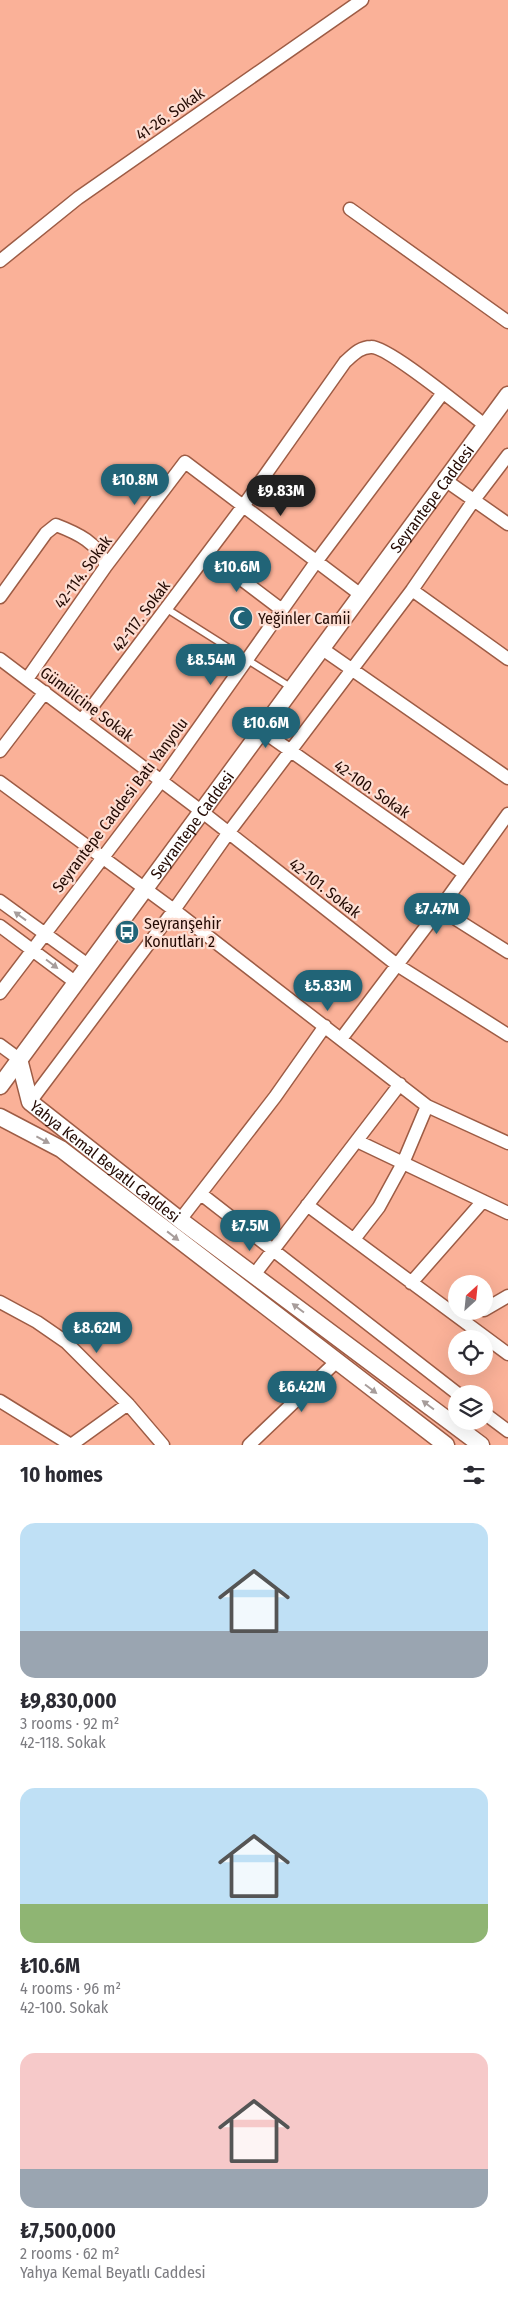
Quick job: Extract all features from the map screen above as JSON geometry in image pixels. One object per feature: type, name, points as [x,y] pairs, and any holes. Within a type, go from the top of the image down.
[{"type":"street","name":"41-26. Sokak","points":[[0,261],[78,198],[362,0]]},
{"type":"street","points":[[350,208],[508,322]]},
{"type":"street","name":"42-117. Sokak","points":[[82,720],[244,506],[345,362],[361,348],[373,346],[395,358],[442,394]]},
{"type":"street","points":[[442,394],[485,426]]},
{"type":"street","name":"Seyrantepe Caddesi Batı Yanyolu","points":[[0,993],[161,780],[316,562],[442,394]]},
{"type":"street","name":"Seyrantepe Caddesi","points":[[0,1086],[445,480],[485,426],[506,402]]},
{"type":"street","points":[[30,1102],[174,910],[290,750],[412,590],[474,500],[508,456]]},
{"type":"street","name":"42-114. Sokak","points":[[27,679],[106,566],[185,462],[244,506]]},
{"type":"street","points":[[445,480],[508,524]]},
{"type":"street","points":[[244,506],[361,595]]},
{"type":"street","points":[[0,597],[46,533],[56,525],[80,536],[92,545],[103,556],[106,566]]},
{"type":"street","points":[[208,554],[282,610]]},
{"type":"street","points":[[412,590],[508,659]]},
{"type":"street","points":[[321,648],[508,778]]},
{"type":"street","name":"Gümülcine Sokak","points":[[0,659],[201,811]]},
{"type":"street","points":[[0,751],[44,692]]},
{"type":"street","name":"42-100. Sokak","points":[[261,730],[465,874]]},
{"type":"street","points":[[0,782],[174,910],[427,1106],[508,1143]]},
{"type":"street","name":"42-101. Sokak","points":[[201,811],[397,965],[508,1035]]},
{"type":"street","points":[[341,1039],[440,909],[508,814]]},
{"type":"street","points":[[0,901],[88,965]]},
{"type":"street","points":[[440,909],[508,952]]},
{"type":"street","points":[[0,926],[76,982]]},
{"type":"street","points":[[180,1220],[275,1097],[325,1026]]},
{"type":"street","points":[[0,1045],[18,1059]]},
{"type":"street","name":"Yahya Kemal Beyatlı Caddesi","points":[[18,1059],[30,1102],[180,1220],[481,1445]]},
{"type":"street","points":[[254,1275],[400,1084]]},
{"type":"street","points":[[355,1238],[379,1207],[403,1163],[427,1106]]},
{"type":"street","name":"Yahya Kemal Beyatlı Caddesi","points":[[0,1117],[60,1149],[446,1445]]},
{"type":"street","points":[[357,1141],[508,1213]]},
{"type":"street","points":[[201,1194],[448,1386]]},
{"type":"street","points":[[411,1282],[483,1201]]},
{"type":"street","points":[[308,1204],[508,1354]]},
{"type":"street","points":[[493,1305],[508,1296]]},
{"type":"street","points":[[0,1302],[37,1322],[66,1342],[128,1404],[163,1445]]},
{"type":"street","points":[[463,1322],[467,1320]]},
{"type":"street","points":[[249,1445],[336,1362]]},
{"type":"street","points":[[0,1401],[71,1445],[128,1404]]},
{"type":"street","points":[[493,1420],[508,1431]]},
{"type":"lane","points":[[167,609],[292,688]]},
{"type":"place","name":"Yeğinler Camii","points":[[241,618]]},
{"type":"place","name":"Seyranşehir Konutları 2","points":[[127,932]]}]
